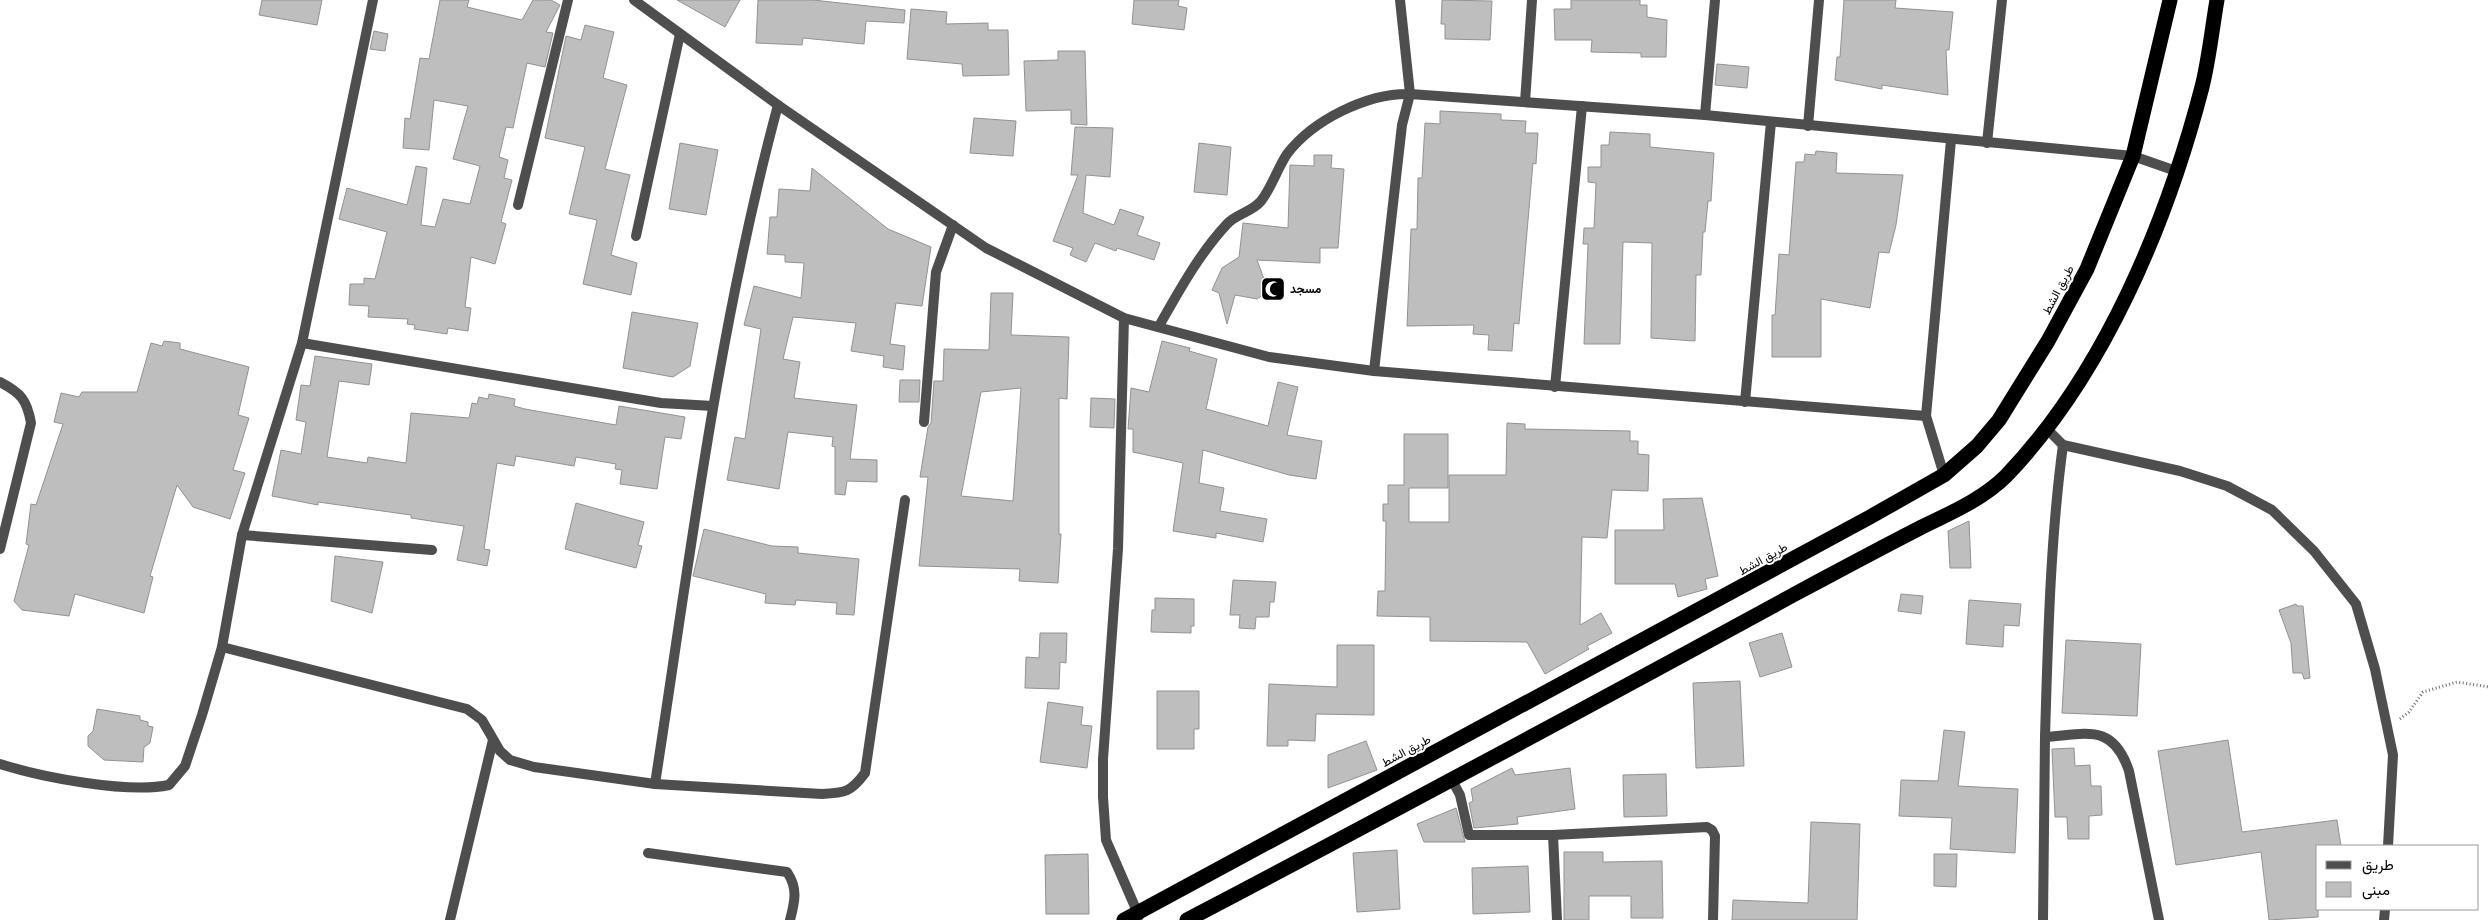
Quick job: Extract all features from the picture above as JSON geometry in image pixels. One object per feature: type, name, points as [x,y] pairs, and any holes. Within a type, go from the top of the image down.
[{"type":"highway","name":"طريق الشط","points":[[1124,920],[1139,916],[1944,475],[1977,446],[1999,420],[2048,340],[2087,269],[2133,156],[2170,0]]},
{"type":"highway","points":[[1187,920],[1452,780],[1831,574],[1969,503],[2004,478],[2046,428],[2082,379],[2142,265],[2176,171],[2202,85],[2217,0]]},
{"type":"street","points":[[0,764],[96,784],[143,789],[169,785],[185,766],[222,646],[242,535],[302,343],[373,0]]},
{"type":"street","points":[[518,205],[568,0]]},
{"type":"street","points":[[634,0],[778,105],[986,248],[1124,318],[1269,357],[1374,371],[1926,416]]},
{"type":"street","points":[[1374,371],[1402,125],[1410,94],[1400,0]]},
{"type":"street","points":[[1525,102],[1532,0]]},
{"type":"street","points":[[1705,115],[1715,0]]},
{"type":"street","points":[[1808,126],[1819,0]]},
{"type":"street","points":[[1987,143],[2002,0]]},
{"type":"street","points":[[636,236],[680,34]]},
{"type":"street","points":[[1159,326],[1181,287],[1211,243],[1234,218],[1254,208],[1261,201],[1286,156],[1295,145],[1324,122],[1347,108],[1392,94],[1705,115],[2133,156],[2176,171]]},
{"type":"street","points":[[655,784],[712,406],[756,187],[778,105]]},
{"type":"street","points":[[1555,386],[1582,106]]},
{"type":"street","points":[[1745,402],[1771,122]]},
{"type":"street","points":[[1944,475],[1926,416],[1951,140]]},
{"type":"street","points":[[924,422],[936,272],[953,225]]},
{"type":"street","points":[[1124,318],[1118,549],[1103,759],[1103,797],[1106,840],[1139,916]]},
{"type":"street","points":[[302,343],[661,403],[712,406]]},
{"type":"street","points":[[0,382],[16,390],[28,407],[31,423],[0,549]]},
{"type":"street","points":[[2046,428],[2063,444],[2180,471],[2227,486],[2272,510],[2314,551],[2356,604],[2374,669],[2393,755],[2388,845]]},
{"type":"street","points":[[2043,920],[2049,600],[2055,510],[2063,444]]},
{"type":"street","points":[[222,646],[467,709],[482,720],[493,740],[510,760],[534,767],[655,784],[822,794],[844,793],[857,785],[865,773],[905,500]]},
{"type":"street","points":[[242,535],[432,550]]},
{"type":"street","points":[[2045,737],[2101,734],[2112,740],[2123,753],[2129,771],[2159,920]]},
{"type":"street","points":[[450,920],[493,740]]},
{"type":"street","points":[[1452,780],[1460,796],[1469,835],[1553,835],[1707,827],[1712,830],[1715,836],[1713,920]]},
{"type":"street","points":[[1553,835],[1557,920]]},
{"type":"street","points":[[648,853],[787,872],[795,883],[794,908],[790,920]]},
{"type":"path","points":[[2387,728],[2409,712],[2423,692],[2457,682],[2489,687]]},
{"type":"building","points":[[262,0],[322,0],[317,25],[259,15]]},
{"type":"building","points":[[440,0],[469,0],[467,7],[522,20],[533,0],[551,0],[560,5],[546,32],[553,33],[545,67],[527,63],[513,128],[506,127],[499,157],[508,160],[504,178],[512,180],[501,222],[506,224],[495,264],[471,257],[465,307],[471,308],[468,331],[448,328],[447,334],[414,329],[415,325],[407,324],[408,319],[368,317],[369,306],[349,305],[350,284],[364,284],[364,278],[375,279],[387,232],[339,219],[347,188],[407,205],[416,166],[427,168],[421,225],[435,227],[443,199],[470,204],[480,166],[453,159],[468,106],[434,100],[429,150],[403,148],[405,118],[410,119],[420,58],[429,59]]},
{"type":"building","points":[[677,0],[740,0],[725,27]]},
{"type":"building","points":[[758,0],[813,0],[905,10],[904,23],[866,21],[864,44],[803,38],[802,45],[756,43]]},
{"type":"building","points":[[1134,0],[1179,0],[1178,6],[1187,8],[1184,30],[1132,24]]},
{"type":"building","points":[[1442,0],[1492,1],[1490,40],[1445,39],[1445,24],[1441,24]]},
{"type":"building","points":[[1571,0],[1640,0],[1640,5],[1647,5],[1647,17],[1667,20],[1666,57],[1641,57],[1641,53],[1591,52],[1592,40],[1555,40],[1554,9],[1571,9]]},
{"type":"building","points":[[1844,0],[1896,0],[1895,8],[1953,12],[1949,50],[1946,50],[1948,95],[1882,85],[1882,89],[1835,80],[1837,57],[1840,57]]},
{"type":"building","points":[[911,9],[947,12],[946,24],[988,23],[988,30],[1008,30],[1009,75],[963,76],[962,64],[907,59]]},
{"type":"building","points":[[585,25],[614,32],[603,78],[627,85],[605,169],[630,175],[611,255],[637,263],[631,295],[583,284],[597,220],[569,214],[585,147],[545,138],[566,36],[581,40]]},
{"type":"building","points":[[374,31],[388,34],[385,51],[370,49]]},
{"type":"building","points":[[1058,51],[1085,51],[1087,125],[1071,124],[1071,110],[1026,111],[1024,61],[1058,60]]},
{"type":"building","points":[[1717,64],[1749,67],[1747,88],[1715,85]]},
{"type":"building","points":[[1440,111],[1501,114],[1501,120],[1526,121],[1525,133],[1538,133],[1536,164],[1533,163],[1519,324],[1514,323],[1512,351],[1488,350],[1489,335],[1473,334],[1474,325],[1407,326],[1411,229],[1417,229],[1418,178],[1422,178],[1425,123],[1440,124]]},
{"type":"building","points":[[974,118],[1016,121],[1013,156],[970,153]]},
{"type":"building","points":[[1075,127],[1113,128],[1110,177],[1086,175],[1083,213],[1114,225],[1120,209],[1144,217],[1137,235],[1160,243],[1154,260],[1117,248],[1116,251],[1095,243],[1086,262],[1070,255],[1073,248],[1053,241],[1078,175],[1071,175]]},
{"type":"building","points":[[1610,132],[1650,134],[1650,147],[1714,153],[1711,201],[1708,201],[1705,232],[1703,232],[1701,275],[1696,275],[1695,341],[1651,338],[1652,243],[1623,242],[1620,344],[1584,344],[1588,244],[1583,244],[1584,228],[1594,228],[1596,183],[1588,182],[1588,167],[1601,167],[1601,145],[1609,145]]},
{"type":"building","points":[[680,143],[718,150],[706,215],[669,209]]},
{"type":"building","points":[[1199,143],[1231,147],[1227,195],[1194,192]]},
{"type":"building","points":[[1816,151],[1837,153],[1836,173],[1903,175],[1896,225],[1889,253],[1879,252],[1870,308],[1821,299],[1821,357],[1772,357],[1772,315],[1775,315],[1779,254],[1789,255],[1796,162],[1804,162],[1805,154],[1815,155]]},
{"type":"building","points":[[1314,155],[1332,155],[1331,168],[1344,169],[1338,248],[1320,248],[1320,263],[1257,260],[1267,287],[1266,293],[1257,299],[1235,295],[1227,324],[1219,293],[1212,290],[1222,268],[1239,257],[1243,223],[1288,228],[1290,165],[1314,166]]},
{"type":"building","points":[[812,168],[888,229],[931,247],[922,306],[896,303],[890,344],[905,346],[903,370],[883,367],[884,356],[851,351],[856,323],[793,317],[783,359],[800,362],[794,398],[857,405],[850,459],[877,460],[877,482],[847,481],[845,495],[835,494],[835,447],[832,446],[833,437],[788,432],[779,489],[727,480],[735,437],[745,439],[761,329],[744,325],[754,286],[801,298],[804,263],[785,262],[785,255],[767,254],[770,217],[777,217],[779,189],[810,191]]},
{"type":"building","points":[[991,293],[1013,293],[1011,335],[1069,337],[1067,399],[1059,398],[1059,534],[1061,534],[1058,583],[1019,581],[1020,569],[919,566],[928,477],[920,477],[928,427],[931,423],[934,381],[943,381],[944,349],[989,350]],"holes":[[[1021,388],[1013,501],[961,496],[981,392]]]},
{"type":"building","points":[[632,312],[698,323],[690,366],[673,377],[623,368]]},
{"type":"building","points":[[164,341],[180,343],[180,349],[249,367],[238,415],[249,418],[233,470],[245,473],[230,519],[193,507],[177,485],[150,576],[153,577],[144,613],[75,594],[69,616],[22,610],[14,601],[29,545],[26,544],[31,504],[36,505],[63,424],[54,422],[61,393],[79,397],[82,392],[137,392],[151,343],[162,346]]},
{"type":"building","points":[[1162,341],[1190,348],[1189,351],[1217,359],[1206,409],[1268,426],[1278,382],[1298,387],[1287,435],[1322,441],[1316,479],[1289,475],[1203,450],[1199,483],[1224,488],[1220,511],[1267,519],[1263,542],[1216,533],[1216,538],[1173,531],[1183,463],[1133,452],[1133,429],[1128,429],[1131,388],[1149,392]]},
{"type":"building","points":[[315,356],[372,364],[369,385],[339,381],[327,457],[367,463],[368,457],[406,463],[411,413],[469,418],[472,403],[477,404],[479,397],[488,399],[489,394],[515,399],[514,406],[525,409],[616,425],[619,406],[685,417],[681,439],[665,437],[657,489],[620,484],[622,470],[615,469],[616,464],[576,457],[574,466],[516,456],[514,466],[497,463],[484,549],[490,550],[487,566],[457,560],[464,526],[411,518],[411,515],[318,502],[318,505],[272,496],[281,450],[301,454],[306,422],[296,420],[301,385],[310,386]]},
{"type":"building","points":[[900,380],[920,380],[919,402],[899,402]]},
{"type":"building","points":[[1091,398],[1115,399],[1114,428],[1090,427]]},
{"type":"building","points":[[1507,423],[1525,424],[1525,429],[1630,431],[1630,441],[1638,441],[1638,454],[1649,455],[1648,491],[1612,490],[1607,538],[1582,537],[1580,625],[1601,613],[1612,633],[1587,646],[1589,649],[1545,674],[1527,642],[1430,641],[1430,617],[1377,616],[1378,591],[1385,591],[1386,521],[1383,521],[1383,504],[1388,504],[1388,485],[1404,485],[1404,434],[1448,434],[1448,488],[1409,488],[1409,522],[1449,522],[1449,475],[1506,475]]},
{"type":"building","points":[[1702,498],[1718,576],[1705,579],[1707,589],[1678,597],[1675,584],[1615,584],[1615,530],[1664,530],[1663,499]]},
{"type":"building","points":[[576,503],[644,522],[638,545],[642,546],[636,568],[565,549]]},
{"type":"building","points":[[1969,521],[1971,568],[1950,568],[1948,531]]},
{"type":"building","points":[[704,529],[772,546],[798,547],[798,553],[859,559],[854,615],[836,614],[837,603],[796,600],[795,605],[765,603],[766,594],[693,576]]},
{"type":"building","points":[[335,556],[383,562],[372,613],[331,601]]},
{"type":"building","points":[[1233,580],[1276,582],[1274,602],[1270,602],[1269,617],[1256,617],[1255,629],[1239,628],[1240,615],[1230,615]]},
{"type":"building","points":[[1901,594],[1923,596],[1921,614],[1898,611]]},
{"type":"building","points":[[1155,598],[1194,599],[1194,626],[1191,626],[1191,633],[1151,632],[1152,610],[1155,610]]},
{"type":"building","points":[[1969,600],[2021,604],[2019,626],[2004,625],[2003,647],[1966,644]]},
{"type":"building","points":[[2296,604],[2297,606],[2303,606],[2310,678],[2304,679],[2302,673],[2293,673],[2291,643],[2279,610]]},
{"type":"building","points":[[1040,633],[1067,633],[1066,663],[1060,662],[1059,689],[1025,688],[1026,657],[1039,658]]},
{"type":"building","points":[[1782,633],[1792,667],[1760,677],[1749,643]]},
{"type":"building","points":[[2066,640],[2141,644],[2137,716],[2062,713]]},
{"type":"building","points":[[1337,645],[1374,645],[1374,715],[1316,714],[1315,741],[1288,740],[1288,746],[1267,746],[1269,684],[1337,687]]},
{"type":"building","points":[[1740,681],[1744,766],[1696,768],[1693,683]]},
{"type":"building","points":[[1157,691],[1199,691],[1199,729],[1194,729],[1194,749],[1157,749]]},
{"type":"building","points":[[1048,702],[1083,707],[1081,725],[1092,726],[1087,768],[1040,762]]},
{"type":"building","points":[[97,709],[140,716],[140,720],[148,722],[148,726],[153,727],[150,743],[144,747],[143,762],[104,760],[88,746],[88,736],[93,731]]},
{"type":"building","points":[[1944,730],[1965,732],[1958,786],[2018,789],[2015,853],[1950,849],[1952,818],[1899,816],[1901,780],[1938,781]]},
{"type":"building","points":[[2228,740],[2242,832],[2337,820],[2341,845],[2316,845],[2316,910],[2318,910],[2318,917],[2269,920],[2261,852],[2176,865],[2158,751]]},
{"type":"building","points":[[1366,741],[1377,770],[1328,788],[1328,755]]},
{"type":"building","points":[[2074,748],[2075,766],[2090,765],[2091,786],[2101,786],[2102,815],[2089,816],[2089,839],[2068,839],[2067,817],[2055,817],[2052,749]]},
{"type":"building","points":[[1512,768],[1515,775],[1570,768],[1575,809],[1517,817],[1518,824],[1474,828],[1469,803],[1473,801],[1471,789]]},
{"type":"building","points":[[1666,774],[1667,816],[1624,817],[1623,775]]},
{"type":"building","points":[[1456,808],[1465,842],[1424,842],[1417,824]]},
{"type":"building","points":[[1811,822],[1860,824],[1857,920],[1732,920],[1733,900],[1808,903]]},
{"type":"building","points":[[1397,850],[1400,909],[1357,912],[1353,853]]},
{"type":"building","points":[[1564,852],[1603,852],[1603,862],[1662,861],[1663,918],[1631,918],[1631,896],[1589,896],[1589,920],[1564,920]]},
{"type":"building","points":[[1088,854],[1089,914],[1046,914],[1045,855]]},
{"type":"building","points":[[1934,854],[1957,854],[1956,887],[1934,886]]},
{"type":"building","points":[[1528,866],[1530,912],[1473,914],[1472,868]]},
{"type":"place","name":"مسجد","points":[[1273,289]]}]
